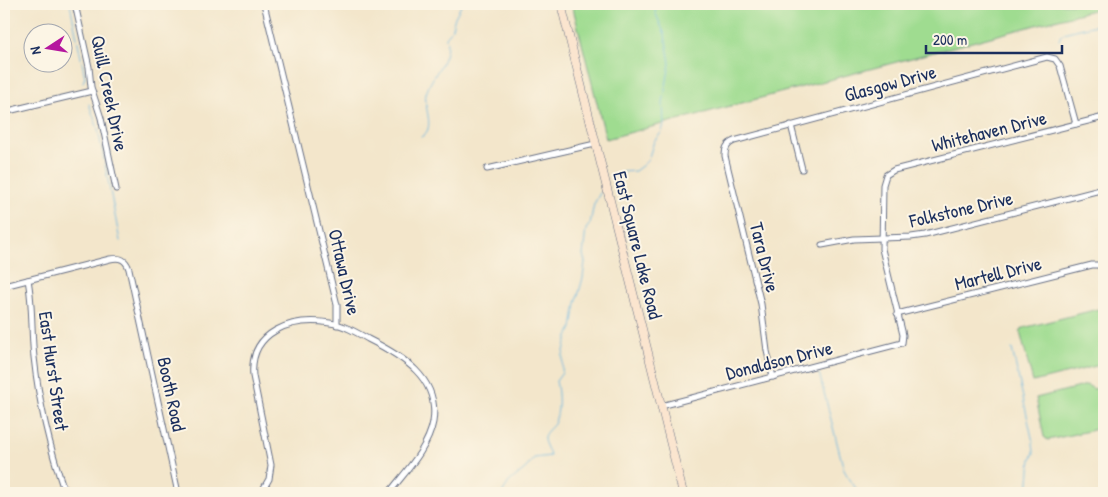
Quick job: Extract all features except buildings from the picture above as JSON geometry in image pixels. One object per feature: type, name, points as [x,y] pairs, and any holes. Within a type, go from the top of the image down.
[{"type":"main road","name":"East Square Lake Road","points":[[561,4],[684,493]]},
{"type":"street","name":"Quill Creek Drive","points":[[75,4],[89,67],[92,91],[101,118],[116,189]]},
{"type":"street","name":"Ottawa Drive","points":[[264,4],[337,305],[337,324],[377,343],[406,361],[418,372],[430,390],[433,414],[430,432],[417,456],[390,493]]},
{"type":"street","name":"Glasgow Drive","points":[[727,146],[734,141],[791,125],[1047,57],[1055,59],[1059,64],[1076,124]]},
{"type":"street","points":[[4,100],[5,112],[92,91]]},
{"type":"street","name":"Whitehaven Drive","points":[[882,238],[884,178],[888,173],[1104,117]]},
{"type":"street","points":[[791,125],[802,170]]},
{"type":"street","points":[[487,169],[595,144]]},
{"type":"street","name":"Tara Drive","points":[[727,146],[725,156],[761,304],[767,351],[773,377]]},
{"type":"street","name":"Folkstone Drive","points":[[822,245],[854,239],[925,235],[1104,189]]},
{"type":"street","points":[[882,238],[883,256],[897,314]]},
{"type":"street","name":"Booth Road","points":[[28,280],[110,259],[120,258],[128,266],[178,493]]},
{"type":"street","name":"Martell Drive","points":[[897,314],[1092,265],[1098,264],[1104,269]]},
{"type":"street","points":[[4,286],[28,280]]},
{"type":"street","name":"East Hurst Street","points":[[28,280],[40,400],[51,449],[65,493]]},
{"type":"street","name":"Donaldson Drive","points":[[661,406],[898,345],[903,342],[897,314]]},
{"type":"street","points":[[261,493],[269,479],[271,465],[253,376],[253,363],[257,349],[265,337],[284,326],[316,322],[337,324]]},
{"type":"green space","points":[[572,4],[1104,4],[1104,7],[606,139]]},
{"type":"green space","points":[[1104,309],[1104,364],[1033,382],[1020,332],[1023,328]]},
{"type":"green space","points":[[1087,385],[1094,389],[1103,387],[1104,423],[1102,428],[1048,440],[1044,437],[1036,398]]},
{"type":"waterway","points":[[70,4],[85,77],[83,82]]},
{"type":"waterway","points":[[421,137],[426,133],[429,124],[426,94],[446,53],[446,37],[451,31],[455,17],[462,4]]},
{"type":"waterway","points":[[612,176],[622,172],[635,171],[643,165],[648,160],[654,141],[661,133],[664,125],[663,103],[670,63],[665,35],[655,12],[656,4]]},
{"type":"waterway","points":[[1059,40],[1061,35],[1067,32],[1104,23]]},
{"type":"waterway","points":[[89,104],[98,129],[120,241]]},
{"type":"waterway","points":[[502,493],[509,482],[527,467],[534,458],[550,456],[544,437],[554,424],[557,414],[558,397],[556,381],[562,373],[563,355],[572,328],[583,278],[586,229],[590,224],[594,204],[600,193]]},
{"type":"waterway","points":[[1012,349],[1033,442],[1034,453],[1031,459],[1028,493]]},
{"type":"waterway","points":[[819,373],[844,470],[858,493]]}]
